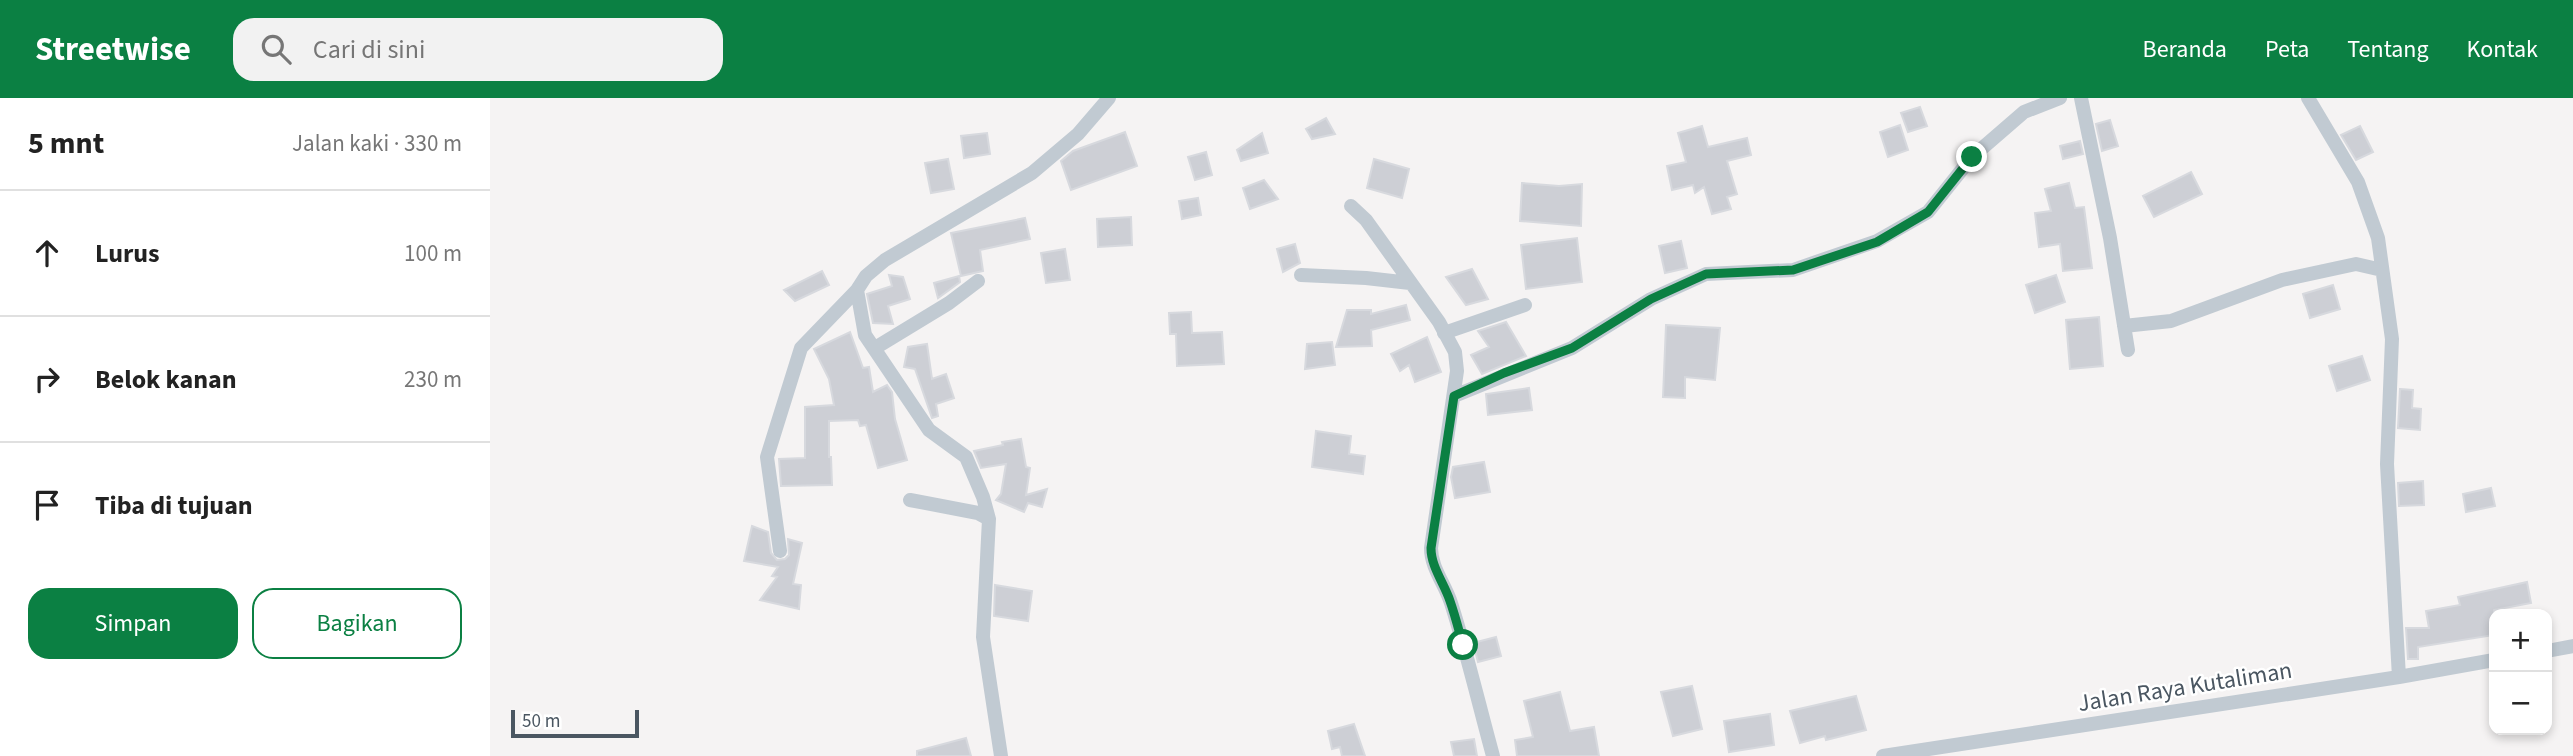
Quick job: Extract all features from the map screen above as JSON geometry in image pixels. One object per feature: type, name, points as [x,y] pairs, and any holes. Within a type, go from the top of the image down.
[{"type":"street","points":[[780,551],[767,457],[800,348],[857,290],[866,276],[885,260],[1032,173],[1078,134],[1109,98]]},
{"type":"street","points":[[1454,396],[1504,373],[1572,348],[1651,299],[1706,274],[1793,270],[1877,242],[1928,212],[1972,157],[2024,112],[2060,98]]},
{"type":"street","points":[[2081,98],[2110,238],[2128,350]]},
{"type":"street","points":[[2308,98],[2358,182],[2378,238],[2392,339],[2387,464],[2399,677]]},
{"type":"street","points":[[1351,206],[1366,220],[1455,352],[1457,371],[1431,561],[1440,575],[1450,602],[1493,756]]},
{"type":"street","points":[[2124,326],[2171,321],[2282,281],[2356,264],[2382,270]]},
{"type":"street","points":[[1301,275],[1410,283]]},
{"type":"street","points":[[875,348],[949,303],[978,281]]},
{"type":"street","points":[[857,290],[865,335],[929,430],[966,457],[983,497],[989,519],[983,637],[1001,756]]},
{"type":"street","points":[[1444,332],[1525,305]]},
{"type":"street","points":[[910,500],[978,513],[989,519]]},
{"type":"street","points":[[2552,650],[2573,646]]},
{"type":"street","name":"Jalan Raya Kutaliman","points":[[1883,756],[2489,661]]},
{"type":"building","points":[[1920,107],[1927,126],[1908,132],[1901,113]]},
{"type":"building","points":[[1326,118],[1335,134],[1312,139],[1306,129]]},
{"type":"building","points":[[2110,120],[2118,146],[2102,151],[2096,124]]},
{"type":"building","points":[[1900,125],[1908,150],[1888,157],[1880,132]]},
{"type":"building","points":[[1702,126],[1708,147],[1747,138],[1751,155],[1727,161],[1737,194],[1727,197],[1731,209],[1712,214],[1704,187],[1695,193],[1693,185],[1672,190],[1667,166],[1686,162],[1678,133]]},
{"type":"building","points":[[2360,126],[2373,152],[2356,160],[2341,135]]},
{"type":"building","points":[[1125,132],[1137,166],[1071,190],[1061,161],[1073,151]]},
{"type":"building","points":[[987,133],[990,154],[964,158],[961,136]]},
{"type":"building","points":[[1262,133],[1268,153],[1241,161],[1237,150]]},
{"type":"building","points":[[2080,141],[2083,154],[2063,159],[2060,146]]},
{"type":"building","points":[[1206,152],[1212,175],[1195,180],[1188,157]]},
{"type":"building","points":[[948,159],[954,189],[931,193],[925,163]]},
{"type":"building","points":[[1374,159],[1409,169],[1402,198],[1367,188]]},
{"type":"building","points":[[2191,172],[2202,194],[2154,217],[2143,196]]},
{"type":"building","points":[[1264,180],[1278,199],[1250,209],[1243,188]]},
{"type":"building","points":[[1522,183],[1559,186],[1582,184],[1581,226],[1520,221]]},
{"type":"building","points":[[2069,183],[2075,208],[2084,207],[2092,268],[2063,271],[2060,244],[2039,247],[2035,213],[2051,211],[2045,189]]},
{"type":"building","points":[[1198,198],[1201,215],[1182,219],[1179,201]]},
{"type":"building","points":[[1131,217],[1132,245],[1098,247],[1097,219]]},
{"type":"building","points":[[1025,218],[1030,239],[980,250],[983,271],[961,276],[951,233]]},
{"type":"building","points":[[1577,238],[1582,282],[1526,289],[1521,245]]},
{"type":"building","points":[[1681,241],[1687,268],[1665,273],[1659,246]]},
{"type":"building","points":[[1295,244],[1300,263],[1283,272],[1277,249]]},
{"type":"building","points":[[1065,249],[1070,280],[1046,283],[1041,253]]},
{"type":"building","points":[[1472,269],[1488,299],[1466,305],[1446,277]]},
{"type":"building","points":[[822,271],[829,285],[795,301],[784,290]]},
{"type":"building","points":[[889,275],[903,277],[910,299],[888,306],[893,324],[873,323],[867,294],[892,286]]},
{"type":"building","points":[[2056,275],[2065,302],[2035,313],[2026,285]]},
{"type":"building","points":[[959,276],[960,282],[938,298],[934,283]]},
{"type":"building","points":[[2333,285],[2340,309],[2310,318],[2303,294]]},
{"type":"building","points":[[1406,305],[1410,320],[1371,330],[1372,346],[1336,347],[1347,310],[1371,310],[1371,314]]},
{"type":"building","points":[[1191,312],[1192,333],[1222,332],[1224,364],[1177,366],[1176,334],[1170,334],[1169,313]]},
{"type":"building","points":[[2099,317],[2103,366],[2070,369],[2066,320]]},
{"type":"building","points":[[1506,322],[1526,356],[1482,374],[1471,355],[1489,347],[1478,331]]},
{"type":"building","points":[[1666,325],[1720,328],[1715,380],[1685,377],[1685,398],[1663,397]]},
{"type":"building","points":[[850,332],[863,368],[869,367],[873,392],[887,385],[892,392],[895,419],[907,460],[878,468],[866,425],[860,426],[858,420],[829,421],[832,485],[781,486],[779,459],[805,458],[805,407],[834,405],[829,379],[814,349]]},
{"type":"building","points":[[1427,337],[1441,372],[1415,382],[1409,365],[1400,371],[1391,354]]},
{"type":"building","points":[[1332,342],[1335,365],[1305,369],[1307,344]]},
{"type":"building","points":[[927,344],[932,379],[946,374],[954,398],[936,404],[938,416],[932,418],[915,369],[904,367],[908,347]]},
{"type":"building","points":[[2362,356],[2370,380],[2337,391],[2329,366]]},
{"type":"building","points":[[1529,388],[1532,410],[1488,415],[1486,394]]},
{"type":"building","points":[[2400,389],[2413,390],[2412,408],[2421,409],[2420,430],[2398,428]]},
{"type":"building","points":[[1316,431],[1351,436],[1349,454],[1365,456],[1363,474],[1312,467]]},
{"type":"building","points":[[1021,439],[1026,467],[1030,468],[1026,495],[1047,489],[1042,507],[1028,503],[1024,512],[996,500],[1001,494],[1006,464],[981,468],[974,451]]},
{"type":"building","points":[[1484,462],[1490,492],[1455,498],[1451,477],[1453,467]]},
{"type":"building","points":[[2423,481],[2424,505],[2399,506],[2398,483]]},
{"type":"building","points":[[2491,488],[2495,506],[2466,512],[2463,494]]},
{"type":"building","points":[[752,526],[768,532],[771,553],[777,560],[785,559],[789,555],[788,539],[802,543],[793,584],[801,585],[799,609],[760,600],[777,577],[772,576],[778,567],[744,561]]},
{"type":"building","points":[[2527,582],[2531,603],[2489,609],[2489,636],[2418,647],[2418,659],[2408,659],[2406,628],[2429,628],[2426,611],[2460,605],[2458,597]]},
{"type":"building","points":[[995,585],[1032,591],[1028,621],[994,616]]},
{"type":"building","points":[[1496,637],[1501,656],[1478,662],[1473,643]]},
{"type":"building","points":[[1692,686],[1702,729],[1673,736],[1661,692]]},
{"type":"building","points":[[1560,692],[1570,731],[1594,727],[1599,756],[1517,756],[1515,740],[1533,737],[1524,701]]},
{"type":"building","points":[[1856,696],[1866,730],[1800,743],[1790,711]]},
{"type":"building","points":[[1770,714],[1774,745],[1729,752],[1724,721]]},
{"type":"building","points":[[1354,724],[1365,756],[1342,756],[1340,747],[1332,749],[1328,731]]},
{"type":"building","points":[[966,738],[971,756],[917,756],[917,751]]},
{"type":"building","points":[[1474,739],[1477,756],[1454,756],[1451,742]]},
{"type":"route","points":[[1463,645],[1440,575],[1431,561],[1454,396],[1504,373],[1572,348],[1651,299],[1706,274],[1793,270],[1877,242],[1928,212],[1972,157]]}]
